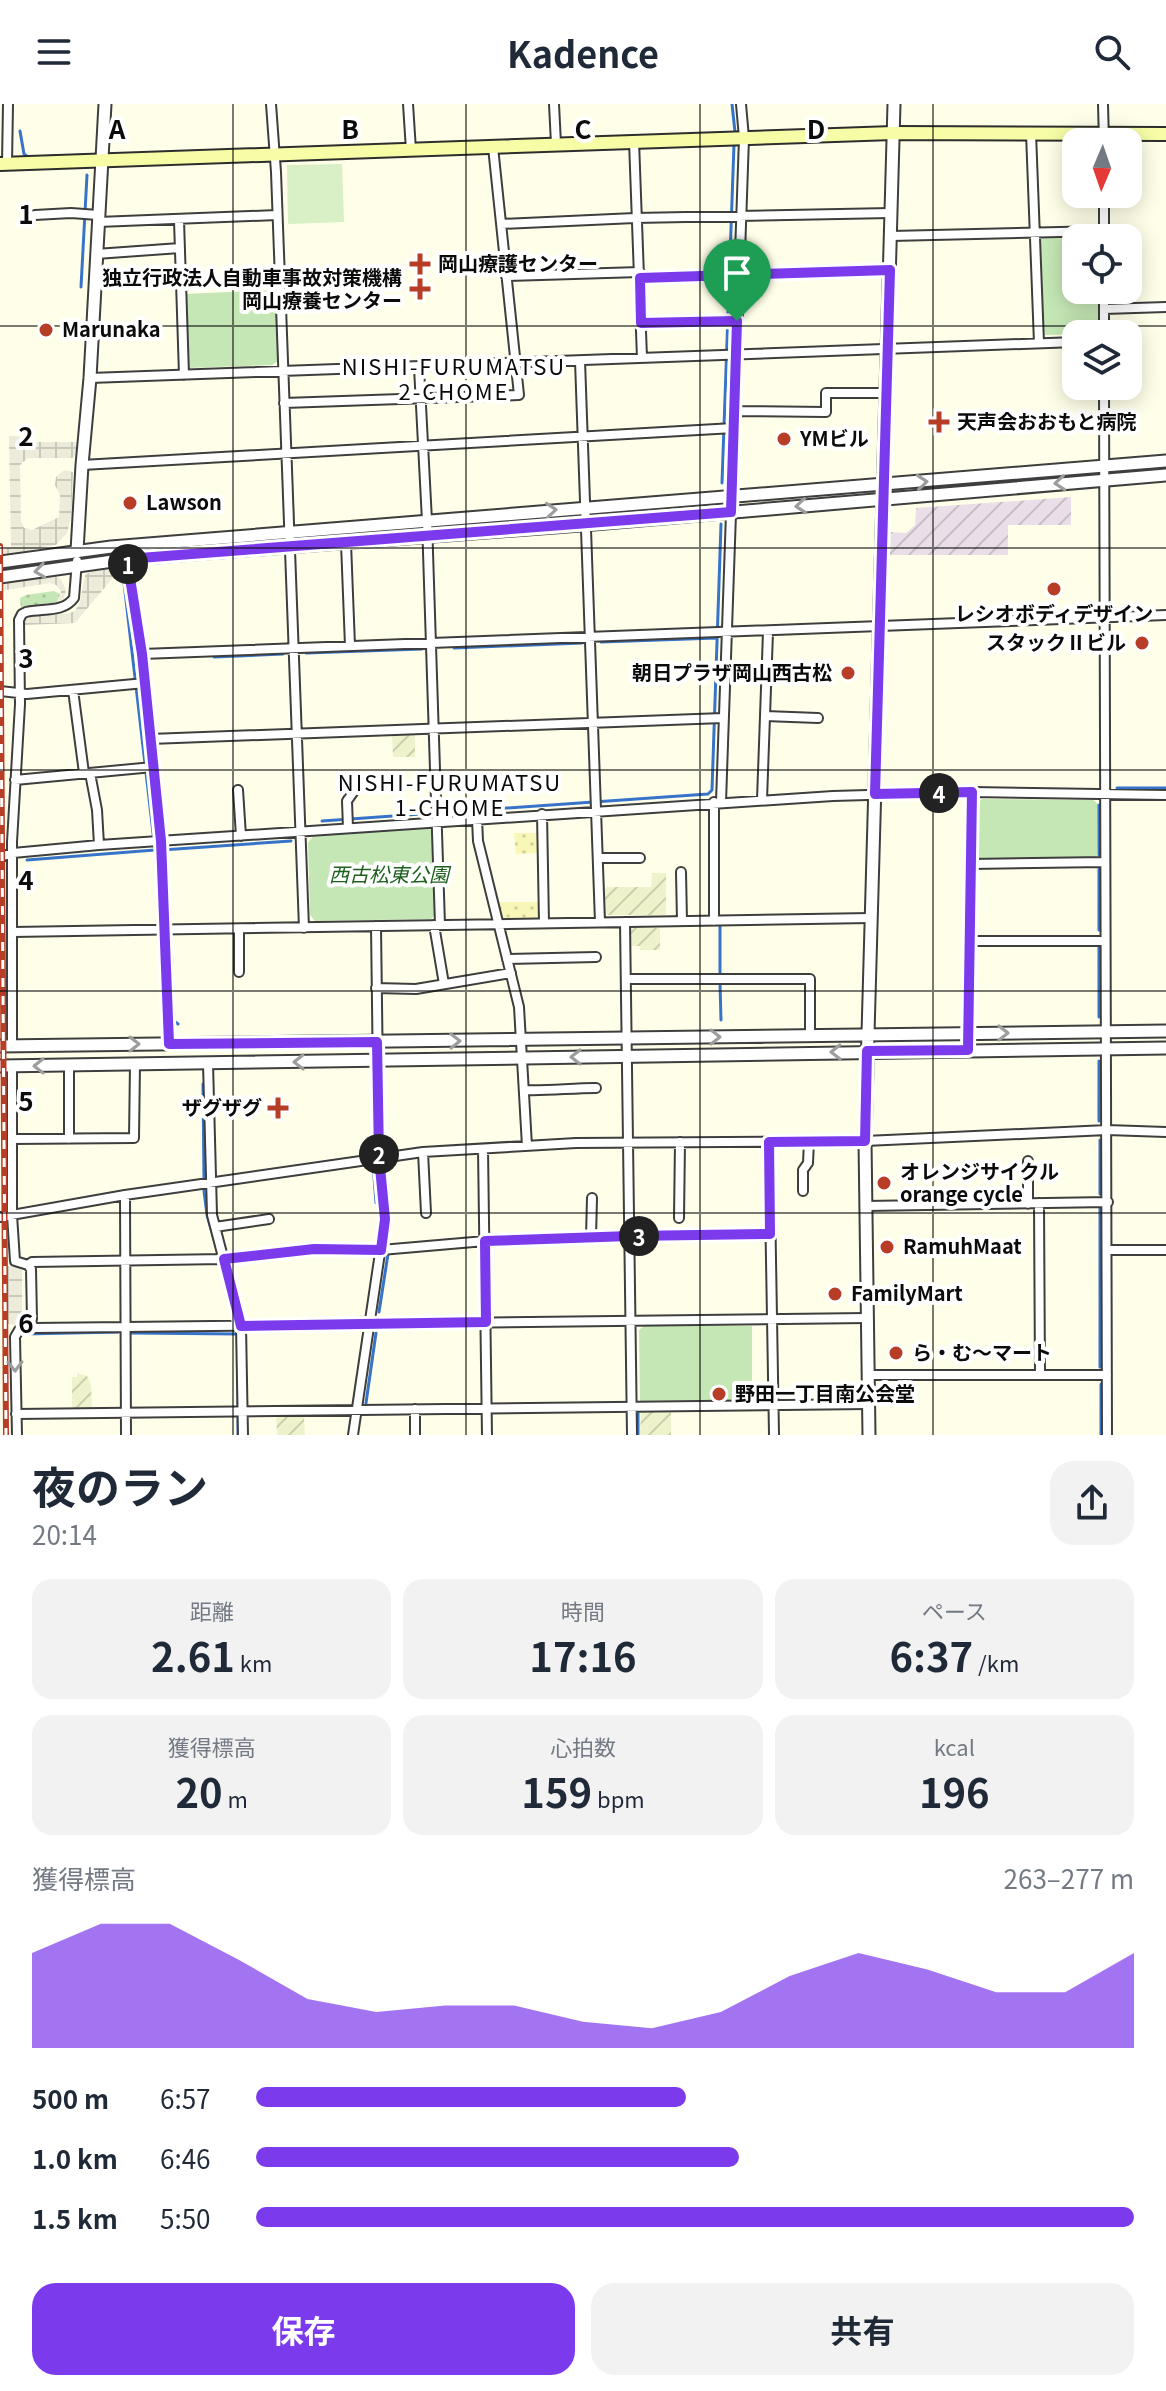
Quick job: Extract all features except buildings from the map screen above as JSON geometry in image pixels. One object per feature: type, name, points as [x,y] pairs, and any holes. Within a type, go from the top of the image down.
[{"type":"main road","points":[[4,164],[893,133],[1062,135]]},
{"type":"main road","points":[[1142,136],[1166,134]]},
{"type":"street","points":[[4,164],[10,104]]},
{"type":"street","points":[[105,104],[91,216],[96,254],[74,598],[67,607],[32,610],[22,614],[19,620],[20,694],[15,780],[13,932],[6,1046],[1166,1031]]},
{"type":"street","points":[[271,104],[304,928]]},
{"type":"street","points":[[408,104],[411,150]]},
{"type":"street","points":[[554,104],[556,144]]},
{"type":"street","points":[[714,921],[720,633],[731,512],[728,428],[734,411],[730,354],[735,216],[744,138],[741,104]]},
{"type":"street","points":[[869,1435],[865,1141],[894,104]]},
{"type":"street","points":[[1103,104],[1104,128]]},
{"type":"street","points":[[1031,133],[1039,343]]},
{"type":"street","points":[[634,141],[642,358]]},
{"type":"street","points":[[284,403],[519,395],[493,147]]},
{"type":"street","points":[[501,224],[891,213]]},
{"type":"street","points":[[35,215],[179,220],[277,215]]},
{"type":"street","points":[[179,220],[184,375]]},
{"type":"street","points":[[891,236],[1062,233]]},
{"type":"street","points":[[96,254],[180,248]]},
{"type":"street","points":[[506,276],[733,275],[890,270]]},
{"type":"street","points":[[1104,304],[1104,320]]},
{"type":"street","points":[[1104,309],[1166,307]]},
{"type":"street","points":[[641,323],[732,321]]},
{"type":"street","points":[[90,378],[1062,342]]},
{"type":"street","points":[[580,361],[600,922]]},
{"type":"street","points":[[419,367],[427,521],[437,925],[444,984]]},
{"type":"street","points":[[734,411],[826,412],[826,393],[886,393]]},
{"type":"street","points":[[1104,400],[1107,1435]]},
{"type":"street","points":[[82,465],[728,428]]},
{"type":"street","points":[[0,562],[126,545],[1166,461]]},
{"type":"street","points":[[0,577],[127,559],[1166,475]]},
{"type":"street","points":[[346,543],[350,646]]},
{"type":"street","points":[[127,559],[142,654],[139,683],[150,739],[148,767],[158,845],[169,1044]]},
{"type":"street","points":[[142,654],[1166,615]]},
{"type":"street","points":[[762,800],[768,632]]},
{"type":"street","points":[[0,691],[20,694],[139,683]]},
{"type":"street","points":[[73,690],[87,773],[97,810],[99,845]]},
{"type":"street","points":[[765,716],[818,718]]},
{"type":"street","points":[[150,739],[717,718]]},
{"type":"street","points":[[15,780],[148,767]]},
{"type":"street","points":[[348,822],[347,801],[354,791],[355,778]]},
{"type":"street","points":[[238,790],[241,836]]},
{"type":"street","points":[[968,1050],[972,792]]},
{"type":"street","points":[[0,857],[13,853],[99,845],[158,845],[301,832],[348,822],[436,816],[477,819],[542,814],[596,805],[972,792],[1166,795]]},
{"type":"street","points":[[542,814],[544,923]]},
{"type":"street","points":[[477,819],[478,841],[519,1007],[527,1146]]},
{"type":"street","points":[[599,858],[640,858]]},
{"type":"street","points":[[971,864],[1105,862]]},
{"type":"street","points":[[681,872],[682,921]]},
{"type":"street","points":[[13,932],[871,918]]},
{"type":"street","points":[[625,922],[632,1435]]},
{"type":"street","points":[[353,1435],[385,1219],[379,1157],[376,926]]},
{"type":"street","points":[[239,929],[239,972]]},
{"type":"street","points":[[970,941],[1105,941]]},
{"type":"street","points":[[507,959],[596,957]]},
{"type":"street","points":[[376,988],[416,989],[511,973]]},
{"type":"street","points":[[626,979],[810,979],[810,1036]]},
{"type":"street","points":[[17,1435],[15,1337],[32,1319],[31,1269],[15,1261],[12,1139],[6,1066],[1166,1048]]},
{"type":"street","points":[[208,1063],[212,1215],[241,1326],[243,1435]]},
{"type":"street","points":[[12,1139],[134,1138],[135,1064]]},
{"type":"street","points":[[69,1065],[69,1139]]},
{"type":"street","points":[[524,1090],[596,1088]]},
{"type":"street","points":[[0,1217],[125,1195],[423,1152],[629,1143],[865,1141],[1107,1130],[1166,1132]]},
{"type":"street","points":[[803,1191],[803,1170],[808,1163],[809,1141]]},
{"type":"street","points":[[679,1218],[680,1142]]},
{"type":"street","points":[[769,1142],[774,1435]]},
{"type":"street","points":[[483,1149],[487,1435]]},
{"type":"street","points":[[423,1152],[426,1213]]},
{"type":"street","points":[[1028,1161],[1028,1204]]},
{"type":"street","points":[[125,1195],[126,1435]]},
{"type":"street","points":[[591,1237],[592,1198]]},
{"type":"street","points":[[866,1206],[1108,1202]]},
{"type":"street","points":[[1039,1203],[1040,1375]]},
{"type":"street","points":[[215,1227],[269,1219]]},
{"type":"street","points":[[28,1265],[32,1262],[224,1259],[314,1249],[381,1250],[485,1241],[770,1234]]},
{"type":"street","points":[[1107,1250],[1166,1250]]},
{"type":"street","points":[[29,1325],[33,1328],[867,1318]]},
{"type":"street","points":[[868,1375],[1107,1375]]},
{"type":"street","points":[[16,1414],[868,1404]]},
{"type":"street","points":[[415,1409],[415,1435]]},
{"type":"shaded area","points":[[9,436],[18,436],[25,442],[77,442],[76,455],[72,458],[28,458],[20,465],[21,521],[24,528],[32,530],[59,517],[60,495],[55,485],[56,477],[64,470],[73,472],[71,518],[67,533],[56,545],[0,556],[0,550],[11,547]]},
{"type":"shaded area","points":[[1071,497],[1071,525],[1008,525],[1008,555],[890,555],[891,532],[906,533],[915,525],[916,508]]},
{"type":"shaded area","points":[[122,568],[123,572],[117,573],[75,623],[23,625],[30,615],[75,611],[80,602],[85,575],[95,569]]},
{"type":"shaded area","points":[[54,576],[61,579],[66,590],[64,598],[58,602],[61,591],[50,583],[0,591],[0,583]]},
{"type":"shaded area","points":[[7,1266],[22,1267],[22,1319],[18,1319],[18,1325],[7,1324]]},
{"type":"green space","points":[[342,164],[344,222],[288,224],[287,165]]},
{"type":"green space","points":[[1062,236],[1062,304],[1098,304],[1098,320],[1062,320],[1062,335],[1041,335],[1039,240],[1042,237]]},
{"type":"green space","points":[[275,290],[278,361],[272,365],[187,368],[185,294]]},
{"type":"green space","points":[[714,503],[712,508],[602,514],[603,512]]},
{"type":"green space","points":[[570,515],[568,519],[445,529],[442,526],[443,525]]},
{"type":"green space","points":[[54,591],[60,594],[57,602],[21,608],[20,598]]},
{"type":"green space","points":[[392,734],[415,734],[415,757],[393,757]]},
{"type":"green space","points":[[982,799],[1093,800],[1098,804],[1097,856],[1095,859],[979,861],[976,857],[977,803]]},
{"type":"green space","name":"西古松東公園","points":[[427,827],[433,832],[435,915],[431,919],[315,921],[310,915],[308,843],[313,836]]},
{"type":"green space","points":[[652,873],[666,873],[666,915],[604,913],[604,890],[607,887],[651,887]]},
{"type":"green space","points":[[633,927],[660,928],[660,950],[640,950],[640,946],[629,946],[629,930]]},
{"type":"green space","points":[[644,1326],[752,1326],[752,1400],[640,1401],[639,1330]]},
{"type":"green space","points":[[77,1373],[87,1376],[91,1384],[92,1408],[72,1408],[72,1377],[77,1377]]},
{"type":"green space","points":[[641,1411],[671,1411],[671,1435],[640,1435]]},
{"type":"green space","points":[[276,1416],[304,1416],[305,1435],[277,1435]]},
{"type":"sand","points":[[514,833],[539,833],[539,853],[516,854]]},
{"type":"sand","points":[[497,902],[541,902],[541,914],[539,918],[502,918]]},
{"type":"waterway","points":[[732,104],[735,132]]},
{"type":"waterway","points":[[20,131],[24,154],[28,157],[87,155]]},
{"type":"waterway","points":[[722,483],[734,144]]},
{"type":"waterway","points":[[81,287],[87,175]]},
{"type":"waterway","points":[[322,821],[708,794],[712,790],[721,524]]},
{"type":"waterway","points":[[123,574],[155,850]]},
{"type":"waterway","points":[[601,642],[717,638]]},
{"type":"waterway","points":[[454,648],[582,643]]},
{"type":"waterway","points":[[306,653],[422,649]]},
{"type":"waterway","points":[[214,657],[283,654]]},
{"type":"waterway","points":[[1117,788],[1166,788]]},
{"type":"waterway","points":[[1099,805],[1099,855]]},
{"type":"waterway","points":[[718,810],[718,913]]},
{"type":"waterway","points":[[162,850],[291,841]]},
{"type":"waterway","points":[[167,849],[170,917]]},
{"type":"waterway","points":[[27,860],[155,850]]},
{"type":"waterway","points":[[1099,869],[1099,930]]},
{"type":"waterway","points":[[720,926],[720,976]]},
{"type":"waterway","points":[[171,940],[174,1021],[178,1024]]},
{"type":"waterway","points":[[1099,947],[1099,1017]]},
{"type":"waterway","points":[[720,983],[721,1020]]},
{"type":"waterway","points":[[1099,1061],[1099,1121]]},
{"type":"waterway","points":[[203,1084],[204,1180]]},
{"type":"waterway","points":[[1100,1140],[1100,1194]]},
{"type":"waterway","points":[[373,1164],[376,1203]]},
{"type":"waterway","points":[[204,1191],[216,1246]]},
{"type":"waterway","points":[[1100,1208],[1100,1367]]},
{"type":"waterway","points":[[379,1312],[388,1254]]},
{"type":"waterway","points":[[24,1334],[118,1332]]},
{"type":"waterway","points":[[131,1333],[237,1334]]},
{"type":"waterway","points":[[366,1403],[376,1333]]},
{"type":"waterway","points":[[238,1351],[238,1404]]},
{"type":"waterway","points":[[1101,1384],[1101,1435]]},
{"type":"waterway","points":[[638,1413],[638,1435]]},
{"type":"waterway","points":[[238,1418],[238,1435]]},
{"type":"railway","points":[[0,546],[6,1435]]},
{"type":"place","name":"岡山療護センター","points":[[420,264]]},
{"type":"place","name":"独立行政法人自動車事故対策機構 岡山療養センター","points":[[420,289]]},
{"type":"place","name":"Marunaka","points":[[46,330]]},
{"type":"place","name":"天声会おおもと病院","points":[[939,422]]},
{"type":"place","name":"YMビル","points":[[784,439]]},
{"type":"place","name":"Lawson","points":[[130,503]]},
{"type":"place","name":"レシオボディデザイン","points":[[1054,589]]},
{"type":"place","name":"スタックⅡビル","points":[[1142,643]]},
{"type":"place","name":"朝日プラザ岡山西古松","points":[[848,673]]},
{"type":"place","name":"ザグザグ","points":[[278,1108]]},
{"type":"place","name":"オレンジサイクル orange cycle","points":[[884,1183]]},
{"type":"place","name":"RamuhMaat","points":[[887,1247]]},
{"type":"place","name":"FamilyMart","points":[[835,1294]]},
{"type":"place","name":"ら・む～マート","points":[[896,1353]]},
{"type":"place","name":"野田一丁目南公会堂","points":[[719,1394]]},
{"type":"district","name":"NISHI-FURUMATSU 2-CHOME","points":[[454,380]]},
{"type":"district","name":"NISHI-FURUMATSU 1-CHOME","points":[[450,796]]},
{"type":"route","points":[[890,270],[875,794],[972,792],[968,1050],[867,1051],[865,1141],[769,1142],[770,1234],[485,1241],[486,1322],[241,1326],[224,1259],[314,1249],[381,1250],[385,1219],[379,1157],[377,1042],[169,1044],[161,841],[142,654],[127,559],[731,512],[737,321],[641,323],[640,278],[890,270]]}]
